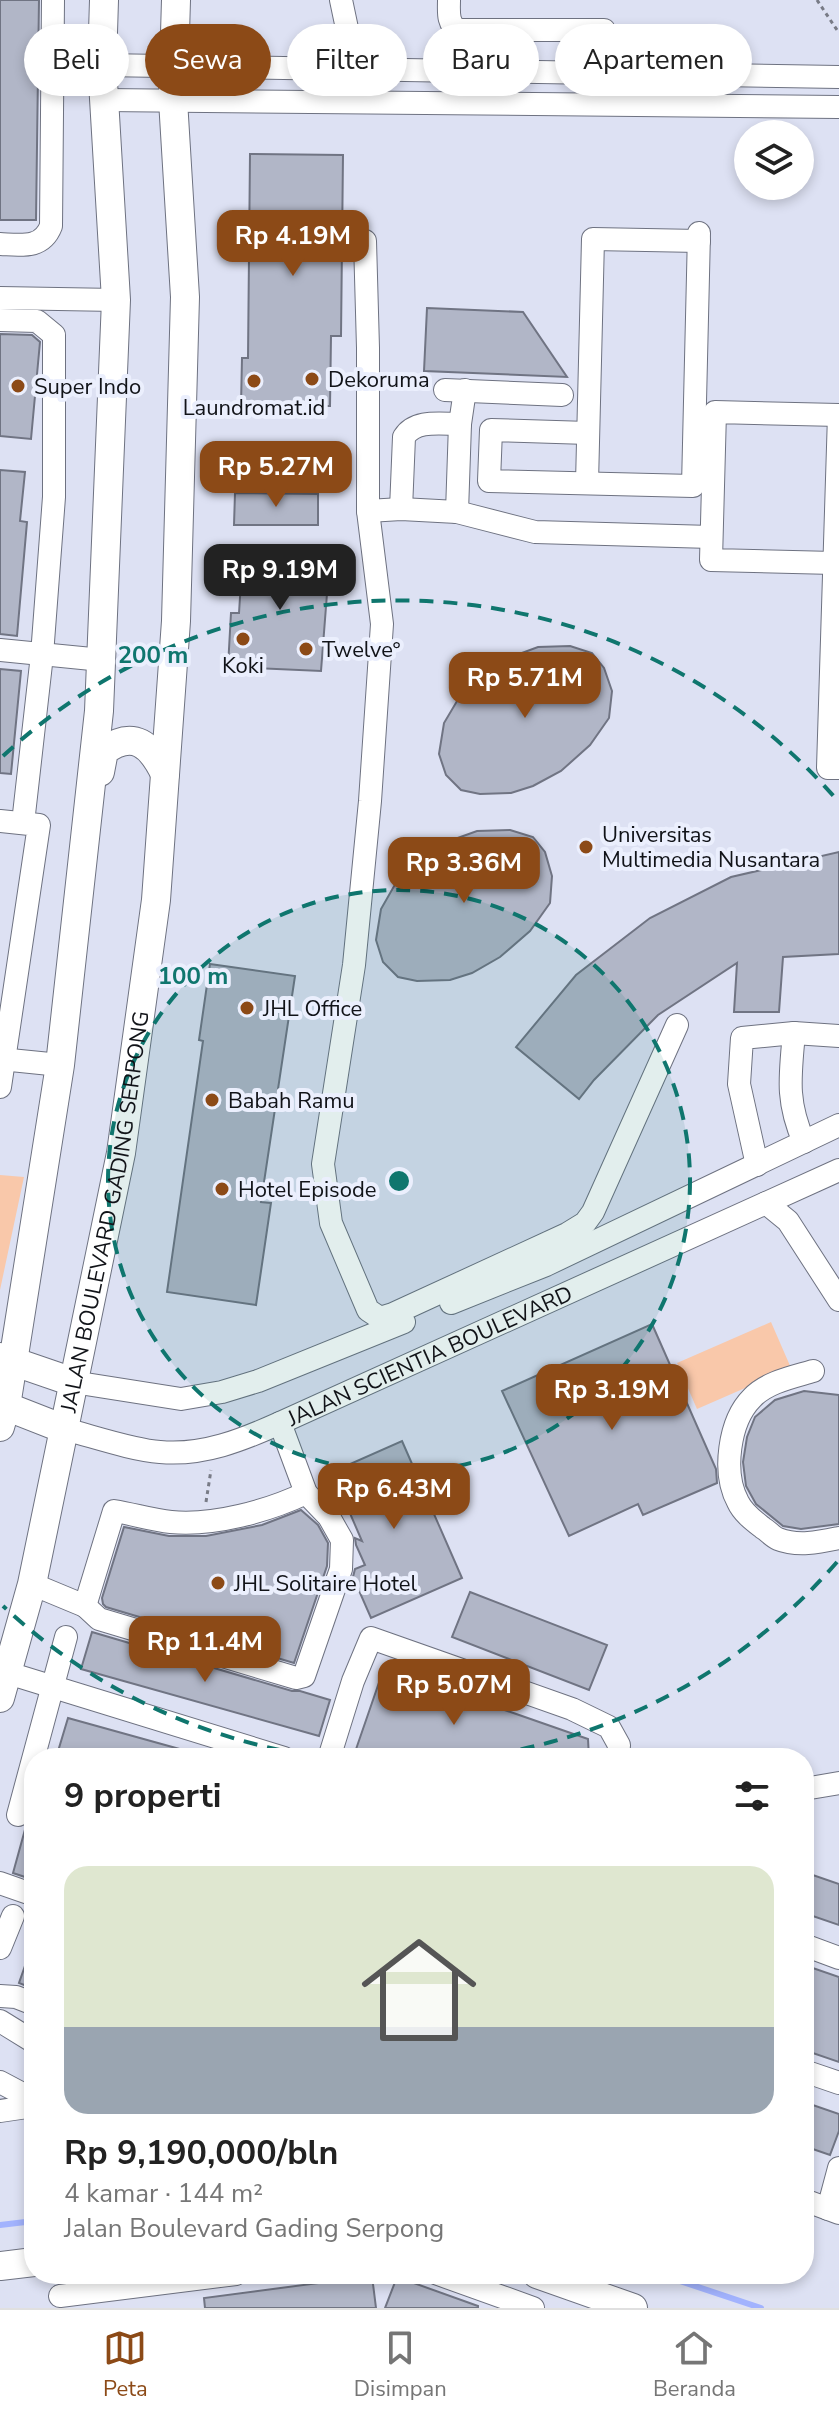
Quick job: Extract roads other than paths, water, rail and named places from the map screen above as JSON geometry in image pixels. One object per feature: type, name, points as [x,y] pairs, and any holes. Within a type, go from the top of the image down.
[{"type":"main road","points":[[103,24],[104,0]]},
{"type":"main road","name":"JALAN BOULEVARD GADING SERPONG","points":[[175,24],[176,0]]},
{"type":"main road","points":[[2,1412],[6,1360],[60,1065],[99,711],[116,300],[104,96]]},
{"type":"main road","name":"JALAN BOULEVARD GADING SERPONG","points":[[4,1685],[84,1384],[121,1153],[156,900],[176,621],[185,297],[173,96]]},
{"type":"main road","points":[[99,711],[125,733],[153,725],[160,712],[164,636],[176,621]]},
{"type":"main road","points":[[83,868],[94,856],[104,751],[115,743],[139,741],[157,757],[165,774]]},
{"type":"main road","name":"JALAN SCIENTIA BOULEVARD","points":[[6,1360],[84,1384]]},
{"type":"main road","name":"JALAN SCIENTIA BOULEVARD","points":[[2,1412],[73,1431]]},
{"type":"main road","points":[[0,2266],[24,2263]]},
{"type":"main road","points":[[565,2284],[633,2308]]},
{"type":"street","points":[[0,244],[22,245],[42,241],[51,226],[53,0]]},
{"type":"street","points":[[449,0],[450,21],[458,30],[555,30]]},
{"type":"street","points":[[342,1],[346,24]]},
{"type":"street","points":[[407,70],[555,72]]},
{"type":"street","points":[[752,75],[839,77]]},
{"type":"street","points":[[104,100],[839,107]]},
{"type":"street","points":[[587,483],[593,239],[699,237],[711,560],[834,563]]},
{"type":"street","points":[[365,241],[368,511],[382,624],[370,801],[354,965],[323,1164],[331,1223],[368,1310],[380,1318],[393,1314],[585,1223],[593,1212],[677,1025]]},
{"type":"street","points":[[0,298],[116,300]]},
{"type":"street","points":[[0,320],[37,321],[54,335],[54,497],[42,655],[23,823]]},
{"type":"street","points":[[457,512],[460,424],[455,390],[562,395]]},
{"type":"street","points":[[588,433],[491,430],[489,481],[693,486],[704,435],[715,412],[839,415],[828,768],[839,768]]},
{"type":"street","points":[[401,509],[404,437],[409,428],[460,424]]},
{"type":"street","points":[[368,511],[457,512],[535,532],[711,537]]},
{"type":"street","points":[[0,650],[102,660]]},
{"type":"street","points":[[0,821],[39,825],[10,954],[0,1087]]},
{"type":"street","points":[[794,1033],[789,1094],[804,1142]]},
{"type":"street","points":[[757,1165],[739,1084],[742,1038],[794,1033],[839,1036]]},
{"type":"street","points":[[2,1059],[60,1065]]},
{"type":"street","name":"JALAN SCIENTIA BOULEVARD","points":[[84,1384],[181,1399],[222,1392],[258,1381],[546,1265],[839,1125]]},
{"type":"street","name":"JALAN SCIENTIA BOULEVARD","points":[[73,1431],[159,1452],[214,1448],[280,1423],[839,1170]]},
{"type":"street","points":[[766,1203],[788,1221],[839,1300]]},
{"type":"street","points":[[813,1371],[774,1383],[752,1397],[739,1418],[729,1446],[731,1476],[737,1502],[751,1520],[778,1539],[812,1544],[839,1538]]},
{"type":"street","points":[[32,1584],[85,1606],[99,1619],[296,1678],[304,1676],[341,1569],[342,1540],[329,1517],[306,1493],[280,1423]]},
{"type":"street","points":[[85,1606],[114,1511],[171,1522],[202,1521],[254,1513],[306,1493]]},
{"type":"street","points":[[35,1748],[66,1637]]},
{"type":"street","points":[[332,1748],[353,1681],[371,1638],[572,1709],[609,1727],[619,1748]]},
{"type":"street","points":[[4,1685],[52,1687],[251,1748]]},
{"type":"street","points":[[814,1787],[839,1783]]},
{"type":"street","points":[[17,1816],[24,1790]]},
{"type":"street","points":[[0,1883],[24,1891]]},
{"type":"street","points":[[0,1948],[13,1916]]},
{"type":"street","points":[[814,1949],[839,1958]]},
{"type":"street","points":[[0,1996],[24,2000]]},
{"type":"street","points":[[0,2021],[24,2036]]},
{"type":"street","points":[[814,2074],[839,2083]]},
{"type":"street","points":[[0,2082],[24,2095]]},
{"type":"street","points":[[0,2111],[24,2107]]},
{"type":"street","points":[[814,2204],[834,2211],[839,2168]]},
{"type":"street","points":[[60,2293],[143,2284]]},
{"type":"street","points":[[466,2284],[533,2308]]},
{"type":"waterway","points":[[0,2225],[24,2222]]},
{"type":"waterway","points":[[689,2284],[761,2308]]},
{"type":"place","name":"Dekoruma","points":[[312,379]]},
{"type":"place","name":"Laundromat.id","points":[[254,381]]},
{"type":"place","name":"Super Indo","points":[[18,386]]},
{"type":"place","name":"Koki","points":[[243,639]]},
{"type":"place","name":"Twelve°","points":[[306,649]]},
{"type":"place","name":"Universitas Multimedia Nusantara","points":[[586,847]]},
{"type":"place","name":"JHL Office","points":[[247,1008]]},
{"type":"place","name":"Babah Ramu","points":[[212,1100]]},
{"type":"place","name":"Hotel Episode","points":[[222,1189]]},
{"type":"place","name":"JHL Solitaire Hotel","points":[[218,1583]]}]
